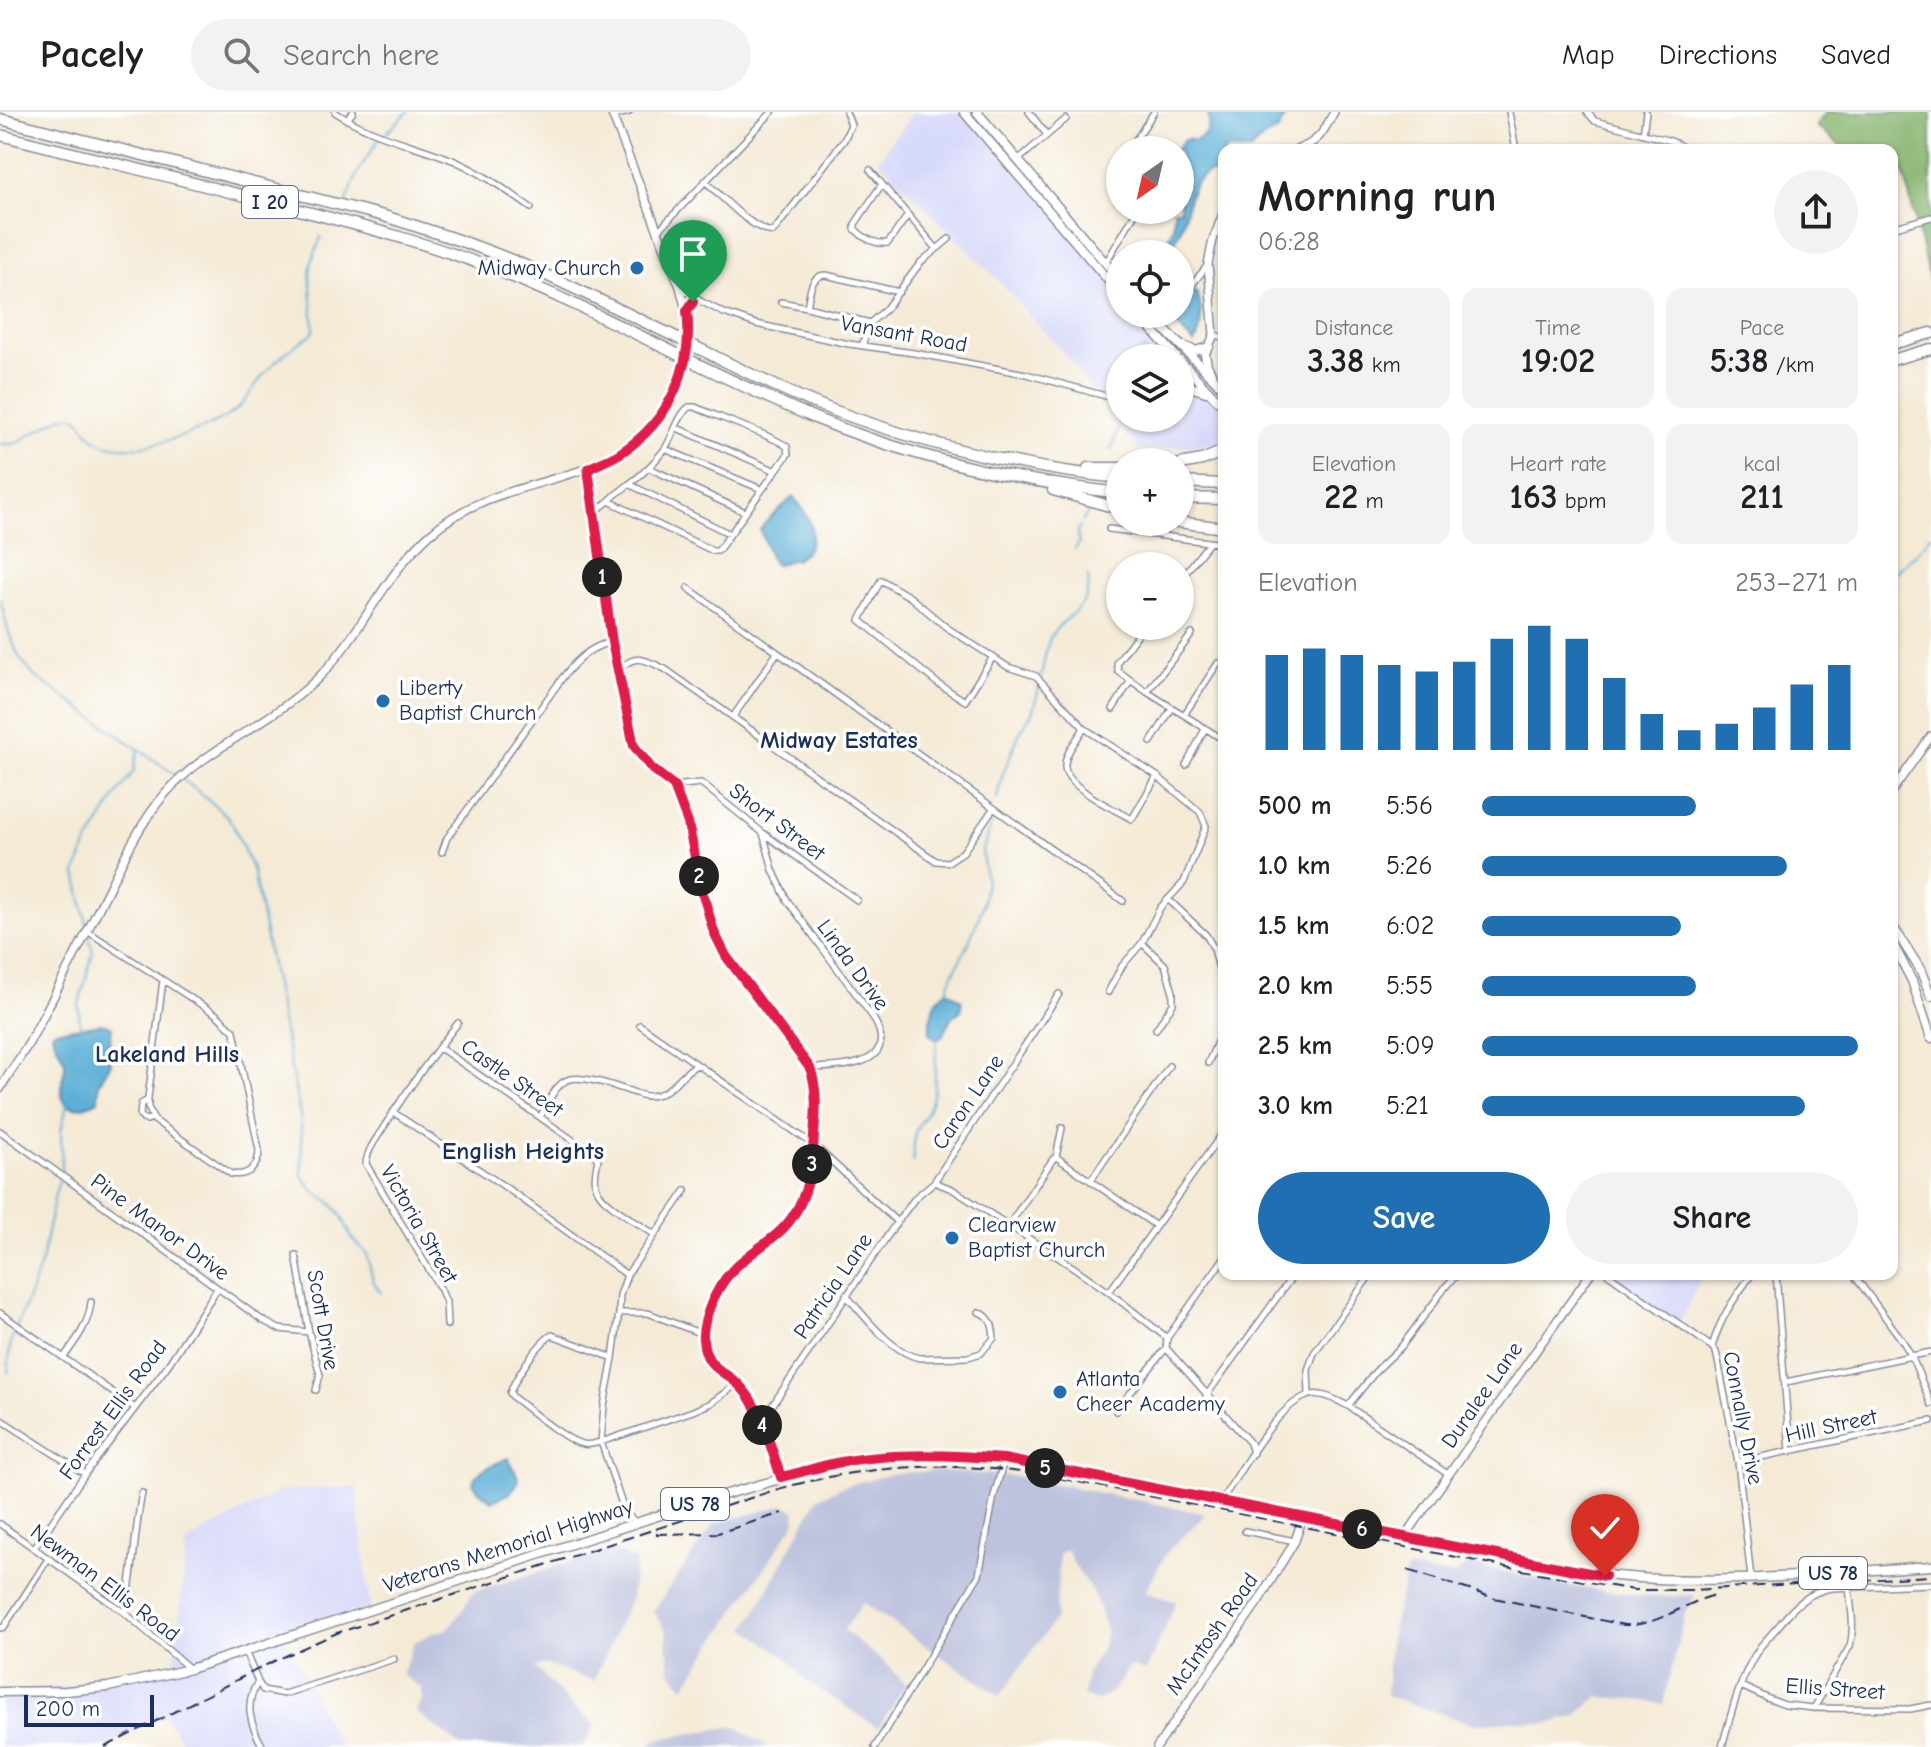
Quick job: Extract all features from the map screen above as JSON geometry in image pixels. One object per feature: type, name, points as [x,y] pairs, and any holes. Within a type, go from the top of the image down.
[{"type":"highway","name":"I 20","points":[[0,119],[433,231],[541,273],[746,372],[831,409],[944,445],[1022,463],[1106,476]]},
{"type":"highway","name":"I 20","points":[[0,135],[377,230],[444,251],[535,287],[817,419],[923,455],[1013,477],[1106,491]]},
{"type":"highway","points":[[1898,342],[1931,333]]},
{"type":"highway","points":[[1898,358],[1931,349]]},
{"type":"highway","points":[[1194,461],[1218,453]]},
{"type":"highway","points":[[1022,463],[1106,467]]},
{"type":"highway","points":[[1013,477],[1106,505]]},
{"type":"highway","points":[[1194,483],[1218,484]]},
{"type":"highway","points":[[1194,498],[1218,499]]},
{"type":"highway","points":[[1194,524],[1218,527]]},
{"type":"main road","points":[[964,112],[1046,192],[1106,263]]},
{"type":"main road","points":[[977,112],[1106,279]]},
{"type":"main road","points":[[1150,328],[1164,344]]},
{"type":"main road","points":[[1162,328],[1218,383]]},
{"type":"main road","points":[[1174,340],[1190,351],[1207,351],[1207,365],[1215,380]]},
{"type":"main road","points":[[1194,377],[1218,401]]},
{"type":"main road","points":[[1194,388],[1212,395]]},
{"type":"main road","points":[[1898,934],[1920,969],[1931,998],[1920,1002]]},
{"type":"main road","points":[[1898,952],[1920,1002],[1931,1038]]},
{"type":"main road","name":"Veterans Memorial Highway","points":[[0,1692],[108,1687],[190,1669],[781,1477],[837,1463],[896,1456],[956,1455],[1004,1459],[1619,1578],[1668,1581],[1751,1578],[1930,1566]]},
{"type":"street","points":[[335,112],[385,138],[458,162],[531,208]]},
{"type":"street","points":[[347,120],[353,112]]},
{"type":"street","points":[[0,1089],[28,1044],[140,830],[166,793],[203,760],[285,705],[319,677],[342,651],[405,561],[432,533],[462,511],[479,503],[588,469],[620,454],[660,418],[682,371],[687,349],[687,311],[612,114],[629,112]]},
{"type":"street","points":[[658,231],[772,112]]},
{"type":"street","points":[[705,181],[745,218],[764,231],[773,232],[844,140],[851,125],[846,112]]},
{"type":"street","points":[[1029,112],[1047,135]]},
{"type":"street","points":[[1138,136],[1154,112]]},
{"type":"street","points":[[1310,144],[1317,141],[1334,112]]},
{"type":"street","points":[[1509,112],[1515,144]]},
{"type":"street","points":[[1587,112],[1595,121],[1677,144]]},
{"type":"street","points":[[1643,134],[1646,112]]},
{"type":"street","points":[[1014,163],[1066,119]]},
{"type":"street","points":[[870,170],[937,249]]},
{"type":"street","points":[[882,184],[855,224],[855,229],[869,240],[888,243],[908,215]]},
{"type":"street","points":[[1898,226],[1931,217]]},
{"type":"street","points":[[1194,372],[1214,335],[1208,264],[1218,227]]},
{"type":"street","points":[[862,346],[870,323],[885,310],[921,262],[949,239]]},
{"type":"street","points":[[1099,271],[1106,263]]},
{"type":"street","points":[[1194,282],[1208,264]]},
{"type":"street","points":[[807,307],[814,279],[819,275],[899,292]]},
{"type":"street","points":[[678,282],[698,300],[691,303],[687,311]]},
{"type":"street","name":"Vansant Road","points":[[684,300],[698,300],[756,324],[1026,374],[1106,396]]},
{"type":"street","points":[[781,302],[870,323]]},
{"type":"street","points":[[1214,335],[1218,336]]},
{"type":"street","points":[[593,513],[649,468],[665,449],[683,412],[689,407],[772,439],[787,449],[788,454],[718,551],[609,501]]},
{"type":"street","points":[[677,428],[776,471]]},
{"type":"street","points":[[665,449],[761,489]]},
{"type":"street","points":[[649,468],[745,512]]},
{"type":"street","points":[[588,469],[612,642],[634,746],[652,769],[674,786],[688,823],[714,932],[726,956],[814,1077],[816,1099],[812,1165],[796,1213],[776,1236],[731,1271],[718,1289],[702,1334],[707,1357],[713,1366],[738,1383],[757,1409],[781,1477]]},
{"type":"street","points":[[629,484],[730,534]]},
{"type":"street","points":[[1163,536],[1218,543]]},
{"type":"street","points":[[1194,562],[1209,542]]},
{"type":"street","points":[[993,657],[965,701],[937,683],[860,620],[881,580],[910,597],[946,627],[993,657],[1008,667],[1036,676],[1084,728],[1157,776],[1200,812],[1206,826],[1184,882],[1160,908],[1142,943],[1122,966],[1108,992]]},
{"type":"street","points":[[688,588],[1123,901]]},
{"type":"street","points":[[1134,640],[1117,662],[1118,671],[1218,737]]},
{"type":"street","points":[[1147,692],[1187,640]]},
{"type":"street","points":[[442,852],[447,838],[563,677],[584,654],[612,642]]},
{"type":"street","points":[[733,717],[777,653]]},
{"type":"street","points":[[618,670],[628,660],[640,659],[665,669],[936,861],[948,862],[963,852],[993,809]]},
{"type":"street","points":[[1184,715],[1218,663]]},
{"type":"street","points":[[1113,709],[1131,680]]},
{"type":"street","points":[[1151,742],[1172,708]]},
{"type":"street","points":[[1084,728],[1066,757],[1065,768],[1069,778],[1104,805],[1132,819],[1157,776]]},
{"type":"street","points":[[1186,765],[1205,729]]},
{"type":"street","points":[[1898,783],[1931,736]]},
{"type":"street","name":"Short Street","points":[[674,786],[701,783],[763,833],[857,900]]},
{"type":"street","name":"Linda Drive","points":[[763,833],[773,870],[787,900],[872,1016],[880,1032],[877,1054],[868,1060],[810,1068]]},
{"type":"street","points":[[1168,899],[1206,935],[1218,965]]},
{"type":"street","points":[[87,931],[163,980],[217,1015],[234,1031],[259,1150],[259,1158],[247,1174],[231,1174],[152,1118],[148,1100],[163,980]]},
{"type":"street","points":[[1142,943],[1165,965],[1173,992],[1173,1004],[1156,1029]]},
{"type":"street","name":"Caron Lane","points":[[897,1222],[916,1197],[934,1182],[1059,994]]},
{"type":"street","name":"Victoria Street","points":[[447,1325],[446,1302],[441,1290],[366,1164],[367,1155],[393,1112],[458,1023]]},
{"type":"street","name":"Patricia Lane","points":[[640,1025],[814,1145],[897,1222],[761,1422]]},
{"type":"street","points":[[1208,1063],[1218,1040]]},
{"type":"street","name":"Castle Street","points":[[438,1049],[593,1154],[598,1159],[597,1190],[655,1235]]},
{"type":"street","points":[[540,1117],[558,1087],[574,1077],[647,1097],[661,1094],[672,1087],[691,1067],[697,1065]]},
{"type":"street","points":[[1091,1180],[1169,1066]]},
{"type":"street","points":[[393,1112],[511,1191],[627,1275]]},
{"type":"street","points":[[1009,1225],[1056,1157],[1062,1128]]},
{"type":"street","name":"Pine Manor Drive","points":[[0,1131],[262,1320],[279,1329],[309,1332]]},
{"type":"street","points":[[1109,1292],[1218,1139]]},
{"type":"street","points":[[1056,1157],[1156,1226]]},
{"type":"street","points":[[934,1182],[954,1190],[1009,1225],[1109,1292],[1167,1338]]},
{"type":"street","points":[[637,1524],[625,1513],[601,1442],[620,1295],[627,1275],[686,1190]]},
{"type":"street","name":"Scott Drive","points":[[296,1255],[320,1375],[316,1390]]},
{"type":"street","points":[[1116,1411],[1166,1348],[1167,1338],[1218,1266]]},
{"type":"street","points":[[1206,1396],[1290,1280]]},
{"type":"street","points":[[1309,1395],[1308,1370],[1314,1353],[1367,1280]]},
{"type":"street","points":[[1348,1406],[1376,1371],[1401,1347],[1452,1280]]},
{"type":"street","name":"Duralee Lane","points":[[1404,1538],[1586,1280]]},
{"type":"street","points":[[1616,1280],[1712,1347]]},
{"type":"street","name":"Connally Drive","points":[[1748,1280],[1725,1312],[1712,1347],[1718,1361],[1738,1462],[1751,1578]]},
{"type":"street","points":[[1777,1280],[1790,1452]]},
{"type":"street","points":[[1857,1280],[1911,1355],[1931,1404]]},
{"type":"street","name":"Forrest Ellis Road","points":[[34,1548],[85,1474],[168,1365],[217,1289]]},
{"type":"street","points":[[846,1295],[871,1325],[912,1357],[968,1357],[981,1353],[994,1338],[987,1316],[979,1312]]},
{"type":"street","points":[[64,1357],[84,1329],[90,1316],[91,1302]]},
{"type":"street","points":[[0,1313],[135,1408]]},
{"type":"street","points":[[619,1313],[648,1313],[702,1334]]},
{"type":"street","points":[[613,1358],[552,1335],[539,1347],[510,1393],[576,1443],[586,1445],[693,1411],[711,1403],[738,1383]]},
{"type":"street","points":[[1166,1348],[1250,1443],[1253,1453]]},
{"type":"street","points":[[1786,1382],[1931,1352]]},
{"type":"street","points":[[1221,1501],[1284,1410],[1309,1395],[1334,1398],[1348,1406],[1449,1475]]},
{"type":"street","points":[[0,1419],[85,1474]]},
{"type":"street","name":"Hill Street","points":[[1738,1462],[1931,1421]]},
{"type":"street","points":[[875,1747],[979,1575],[1004,1459]]},
{"type":"street","points":[[125,1613],[142,1493]]},
{"type":"street","name":"McIntosh Road","points":[[1157,1747],[1258,1602],[1295,1541],[1303,1517]]},
{"type":"street","name":"Newman Ellis Road","points":[[0,1524],[125,1613],[190,1669]]},
{"type":"street","points":[[1245,1531],[1295,1541]]},
{"type":"street","points":[[0,1628],[4,1627],[48,1559]]},
{"type":"street","points":[[1722,1747],[1741,1686],[1759,1649],[1787,1615],[1806,1598],[1816,1591],[1831,1588],[1931,1584]]},
{"type":"street","points":[[1814,1708],[1850,1646],[1853,1628],[1849,1588]]},
{"type":"street","points":[[245,1651],[263,1690],[284,1694],[394,1659]]},
{"type":"street","points":[[258,1682],[250,1697],[250,1716],[263,1747]]},
{"type":"street","name":"Ellis Street","points":[[1741,1686],[1785,1705],[1814,1708],[1910,1709],[1931,1705]]},
{"type":"shaded area","points":[[913,112],[970,112],[1106,272],[1106,328],[1156,328],[1173,344],[1106,344],[1106,408],[1072,363],[996,278],[878,160]]},
{"type":"shaded area","points":[[1194,365],[1218,388],[1218,443],[1136,448],[1124,432],[1194,432]]},
{"type":"shaded area","points":[[1616,1280],[1700,1280],[1679,1324]]},
{"type":"shaded area","points":[[939,1471],[1022,1477],[1206,1514],[1167,1552],[1145,1592],[1176,1602],[1146,1671],[1130,1666],[1113,1691],[1097,1701],[1083,1696],[1087,1673],[1103,1646],[1106,1630],[1094,1594],[1066,1549],[1059,1554],[1056,1618],[1000,1696],[863,1603],[844,1630],[891,1668],[906,1685],[878,1728],[805,1680],[786,1657],[746,1629],[818,1498],[844,1486],[896,1473]]},
{"type":"shaded area","points":[[356,1487],[370,1608],[281,1630],[340,1747],[185,1747],[163,1715],[104,1747],[0,1747],[0,1696],[95,1683],[174,1667],[187,1541],[281,1491]]},
{"type":"shaded area","points":[[784,1505],[795,1510],[796,1521],[684,1687],[670,1671],[666,1631],[653,1611],[714,1524]]},
{"type":"shaded area","points":[[614,1549],[636,1561],[631,1597],[594,1681],[544,1664],[535,1667],[596,1725],[582,1747],[462,1747],[416,1712],[422,1700],[421,1688],[402,1675],[414,1642],[447,1629],[473,1592]]},
{"type":"shaded area","points":[[1468,1564],[1567,1586],[1656,1597],[1695,1595],[1685,1614],[1663,1704],[1598,1697],[1576,1716],[1547,1724],[1514,1721],[1474,1724],[1386,1696],[1390,1638],[1407,1569],[1454,1575]]},
{"type":"shaded area","points":[[735,1726],[768,1747],[648,1747],[657,1739]]},
{"type":"green space","points":[[1826,112],[1931,112],[1931,286],[1903,169],[1898,169],[1898,144],[1838,144],[1816,126]]},
{"type":"water","points":[[1209,112],[1288,112],[1278,130],[1257,144],[1218,144],[1218,175],[1209,172],[1194,186],[1194,141],[1206,132]]},
{"type":"water","points":[[1173,224],[1182,224],[1175,240],[1167,240]]},
{"type":"water","points":[[1194,291],[1198,295],[1201,320],[1194,343],[1179,328],[1194,328]]},
{"type":"water","points":[[793,497],[811,527],[810,543],[795,560],[776,565],[760,530]]},
{"type":"water","points":[[947,990],[961,1000],[962,1007],[951,1018],[943,1036],[937,1039],[930,1034],[931,1016],[938,999]]},
{"type":"water","points":[[102,1024],[112,1027],[109,1048],[111,1063],[99,1084],[98,1101],[77,1107],[66,1104],[62,1092],[65,1063],[52,1034],[54,1031]]},
{"type":"water","points":[[508,1458],[518,1483],[509,1494],[492,1501],[473,1483],[475,1477],[484,1469]]},
{"type":"waterway","points":[[386,133],[408,112]]},
{"type":"waterway","points":[[347,201],[358,172],[379,139]]},
{"type":"waterway","points":[[0,444],[14,444],[67,416],[76,417],[99,442],[117,447],[153,444],[186,435],[230,415],[272,366],[312,334],[310,273],[321,237]]},
{"type":"waterway","points":[[1112,448],[1117,432]]},
{"type":"waterway","points":[[1083,521],[1088,512]]},
{"type":"waterway","points":[[1075,549],[1079,543],[1077,532],[1080,526]]},
{"type":"waterway","points":[[1898,570],[1931,535]]},
{"type":"waterway","points":[[1041,677],[1051,637],[1083,602],[1087,595],[1088,575]]},
{"type":"waterway","points":[[0,599],[19,657],[34,676],[190,785],[227,816],[233,825],[253,871],[301,1120],[302,1176],[340,1213],[352,1238],[367,1254],[373,1281],[381,1293]]},
{"type":"waterway","points":[[997,798],[1002,776],[1019,734],[1032,713],[1040,685]]},
{"type":"waterway","points":[[87,925],[76,873],[86,846],[134,771],[138,750]]},
{"type":"waterway","points":[[947,990],[982,908],[986,881],[982,852],[993,820]]},
{"type":"waterway","points":[[80,1027],[79,1004],[93,952],[89,936]]},
{"type":"waterway","points":[[913,1161],[915,1134],[933,1096],[937,1039]]},
{"type":"waterway","points":[[62,1172],[61,1131],[67,1104]]},
{"type":"waterway","points":[[8,1373],[10,1344],[40,1267],[60,1178]]},
{"type":"railway","points":[[105,1747],[274,1661],[337,1633],[775,1490],[875,1470],[975,1468],[1043,1475],[1634,1590],[1692,1590],[1931,1576]]},
{"type":"railway","points":[[656,1534],[718,1533],[782,1513]]},
{"type":"railway","points":[[1408,1570],[1494,1598],[1624,1625],[1648,1622],[1715,1595]]},
{"type":"place","name":"Midway Church","points":[[637,268]]},
{"type":"place","name":"Liberty Baptist Church","points":[[383,701]]},
{"type":"place","name":"Clearview Baptist Church","points":[[952,1238]]},
{"type":"place","name":"Atlanta Cheer Academy","points":[[1060,1392]]},
{"type":"district","name":"Midway Estates","points":[[839,740]]},
{"type":"district","name":"Lakeland Hills","points":[[167,1054]]},
{"type":"district","name":"English Heights","points":[[523,1151]]},
{"type":"route","points":[[693,302],[687,311],[687,349],[682,371],[660,418],[620,454],[588,469],[612,642],[634,746],[652,769],[674,786],[688,823],[714,932],[726,956],[814,1077],[816,1099],[812,1165],[796,1213],[776,1236],[731,1271],[718,1289],[702,1334],[707,1357],[713,1366],[738,1383],[757,1409],[781,1477],[837,1463],[896,1456],[956,1455],[1004,1459],[1605,1576]]}]
